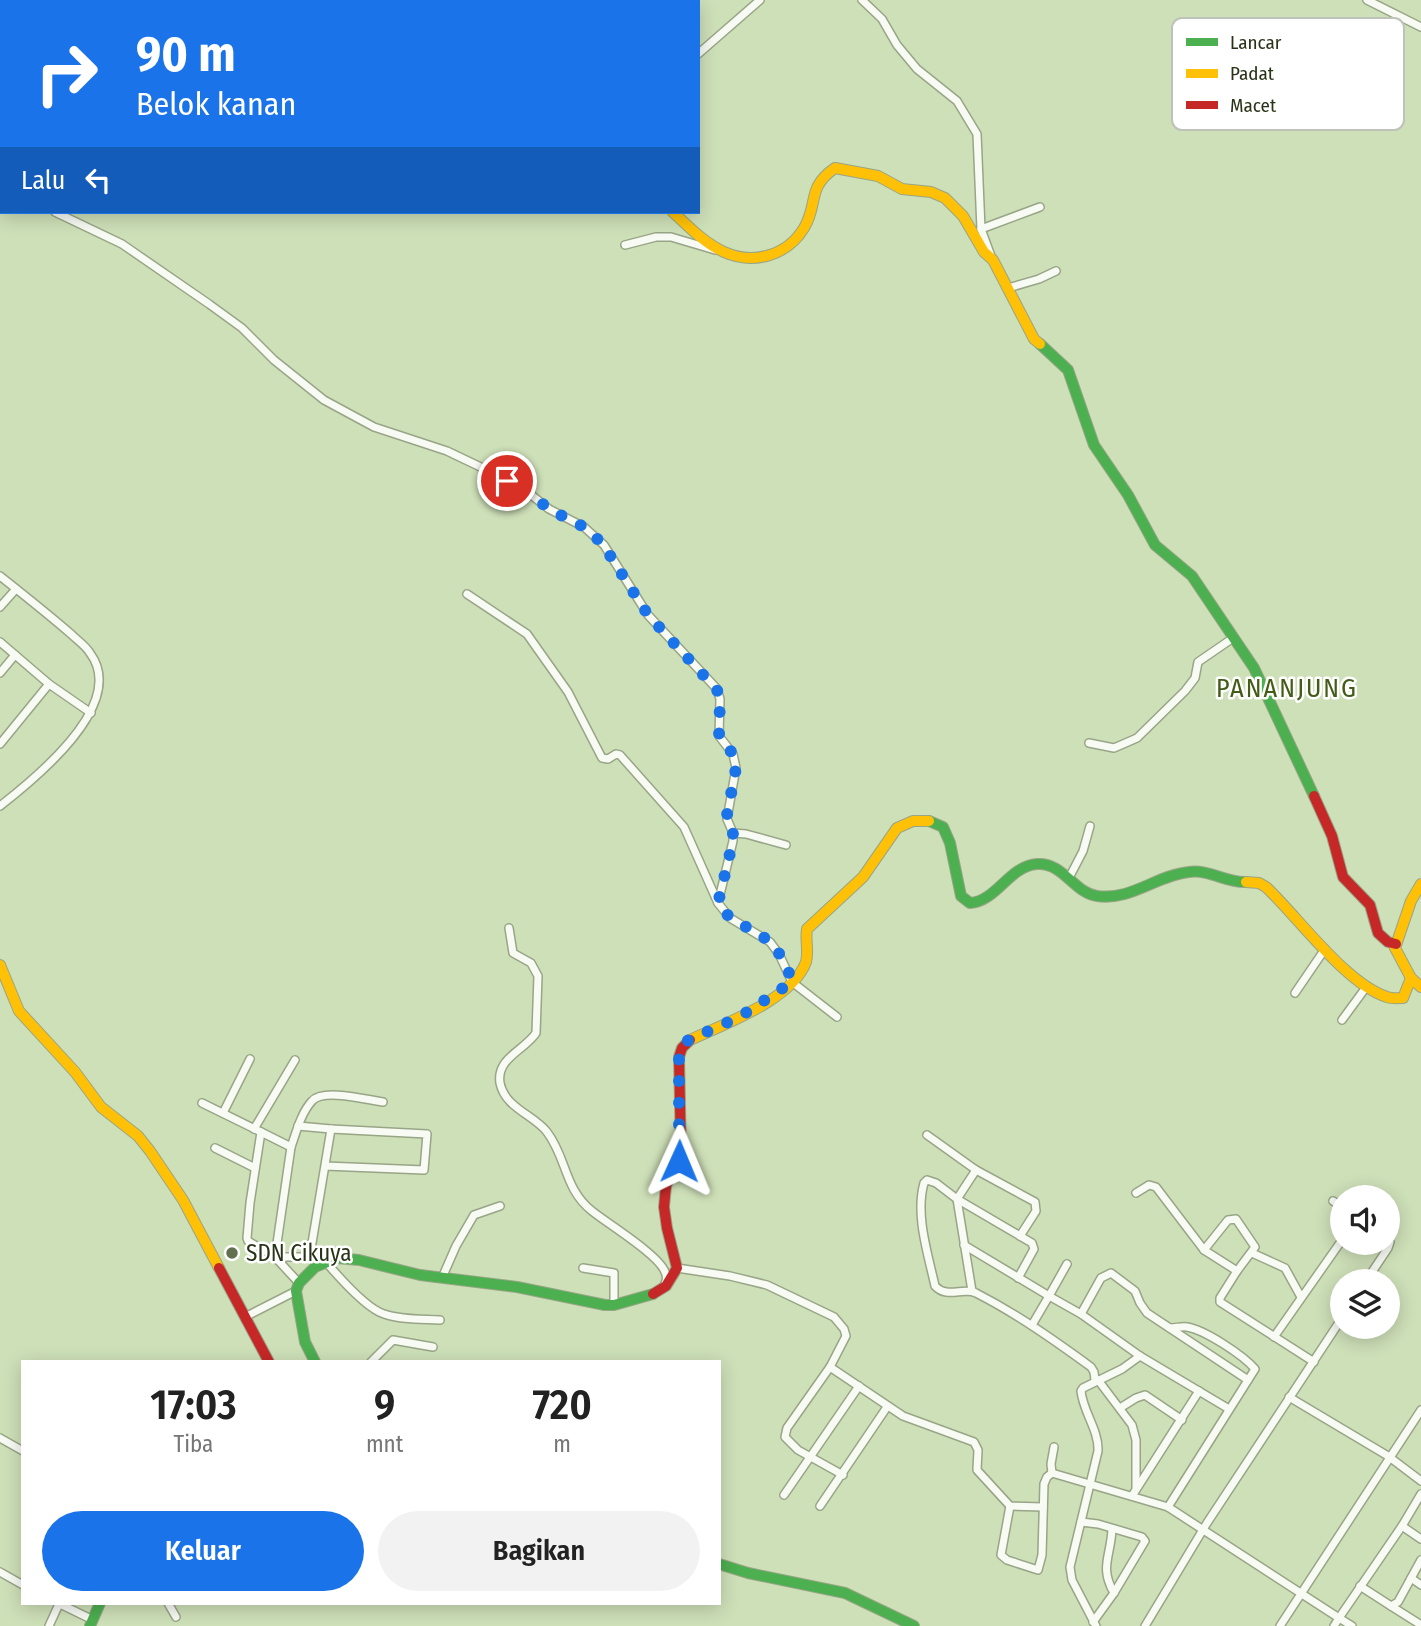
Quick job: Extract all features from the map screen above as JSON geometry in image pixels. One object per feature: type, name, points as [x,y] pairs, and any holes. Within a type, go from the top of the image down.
[{"type":"street","points":[[700,52],[760,0]]},
{"type":"street","points":[[862,0],[882,19],[897,45],[917,69],[957,101],[977,134],[981,229],[993,260],[1034,339],[1068,370],[1094,445],[1128,495],[1155,545],[1192,576],[1254,668],[1332,836],[1343,877],[1366,900],[1378,933],[1388,942],[1396,944]]},
{"type":"street","points":[[1367,0],[1403,18]]},
{"type":"street","points":[[1404,18],[1421,27]]},
{"type":"street","points":[[625,245],[656,237],[671,237],[726,253],[763,257],[784,251],[805,228],[818,182],[824,174],[835,168],[878,176],[902,189],[931,192],[945,198],[963,216],[984,252],[993,260]]},
{"type":"street","points":[[981,229],[1040,207]]},
{"type":"street","points":[[59,214],[122,244],[209,304],[242,328],[274,360],[324,400],[374,427],[447,451],[491,472],[525,490],[549,509],[584,527],[602,543],[648,615],[717,690],[720,699],[719,736],[733,754],[736,768],[726,820],[733,834],[718,903]]},
{"type":"street","points":[[675,214],[726,253]]},
{"type":"street","points":[[1008,288],[1056,271]]},
{"type":"street","points":[[0,576],[50,615],[90,652],[98,668],[100,682],[91,712],[63,748],[23,788],[0,806]]},
{"type":"street","points":[[0,607],[16,589]]},
{"type":"street","points":[[467,594],[527,634],[568,692],[602,758],[620,755],[681,823],[718,903],[730,918],[770,942],[779,954],[792,982],[837,1017]]},
{"type":"street","points":[[1089,743],[1114,748],[1137,738],[1185,691],[1195,678],[1198,662],[1233,638]]},
{"type":"street","points":[[0,642],[49,684],[91,712]]},
{"type":"street","points":[[0,673],[15,655]]},
{"type":"street","points":[[0,744],[3,733],[49,684]]},
{"type":"street","points":[[245,1317],[298,1287],[325,1261],[337,1258],[359,1260],[420,1275],[517,1287],[614,1305],[661,1291],[674,1277],[677,1268],[663,1210],[666,1186],[680,1156],[679,1057],[682,1048],[687,1041],[760,1005],[792,982],[806,961],[807,929],[853,888],[876,861],[891,834],[905,823],[932,822],[943,827],[950,843],[961,896],[970,903],[981,902],[1008,876],[1036,864],[1049,866],[1093,896],[1112,897],[1138,892],[1175,874],[1194,871],[1208,873],[1232,882],[1259,883],[1266,886],[1325,949],[1367,986],[1388,999],[1404,998],[1411,978]]},
{"type":"street","points":[[1069,878],[1083,851],[1090,826]]},
{"type":"street","points":[[733,834],[746,834],[786,845]]},
{"type":"street","points":[[1421,884],[1411,901],[1396,944],[1396,954],[1411,978],[1421,987]]},
{"type":"street","points":[[509,928],[513,953],[531,963],[540,983],[536,1033],[505,1061],[500,1081],[506,1096],[547,1132],[578,1197],[588,1208],[647,1252],[664,1269],[667,1278],[661,1291]]},
{"type":"street","points":[[1294,993],[1325,949]]},
{"type":"street","points":[[0,965],[19,1011],[75,1072],[101,1107],[138,1136],[150,1151],[183,1200],[268,1360]]},
{"type":"street","points":[[1342,1020],[1367,986]]},
{"type":"street","points":[[223,1113],[250,1059]]},
{"type":"street","points":[[295,1060],[257,1131],[247,1238],[275,1257],[298,1287],[305,1342],[314,1360]]},
{"type":"street","points":[[275,1257],[291,1147],[298,1126],[312,1100],[334,1095],[383,1102]]},
{"type":"street","points":[[202,1103],[291,1147]]},
{"type":"street","points":[[298,1126],[427,1134],[424,1170],[325,1166]]},
{"type":"street","points":[[275,1257],[310,1255],[331,1129]]},
{"type":"street","points":[[927,1135],[976,1170],[1035,1202],[1036,1211],[1020,1236]]},
{"type":"street","points":[[215,1148],[255,1168]]},
{"type":"street","points":[[972,1291],[957,1199],[976,1170]]},
{"type":"street","points":[[1018,1278],[1035,1246],[932,1181],[924,1183],[923,1229],[935,1286],[940,1291],[952,1293],[972,1291],[1032,1325],[1091,1367],[1097,1380],[1132,1425],[1136,1440],[1136,1487]]},
{"type":"street","points":[[1136,1193],[1149,1185],[1156,1187],[1204,1250],[1237,1271]]},
{"type":"street","points":[[442,1278],[474,1215],[500,1206]]},
{"type":"street","points":[[1204,1250],[1231,1218],[1238,1221],[1254,1243],[1252,1253],[1237,1271],[1220,1302],[1314,1362]]},
{"type":"street","points":[[964,1245],[1081,1314],[1140,1356],[1229,1409]]},
{"type":"street","points":[[1252,1253],[1284,1268],[1301,1297]]},
{"type":"street","points":[[1274,1337],[1331,1255]]},
{"type":"street","points":[[325,1261],[348,1286],[380,1313],[404,1318],[440,1320]]},
{"type":"street","points":[[1032,1325],[1068,1264]]},
{"type":"street","points":[[583,1268],[614,1273],[614,1305]]},
{"type":"street","points":[[677,1268],[767,1285],[834,1317],[844,1329],[846,1336],[830,1367],[785,1433],[788,1441],[843,1475]]},
{"type":"street","points":[[1081,1314],[1101,1278],[1111,1273],[1135,1292],[1147,1313],[1248,1380]]},
{"type":"street","points":[[1168,1507],[1255,1369],[1234,1352],[1197,1330],[1186,1327],[1170,1328]]},
{"type":"street","points":[[1145,1626],[1203,1530],[1330,1337]]},
{"type":"street","points":[[373,1360],[393,1340],[433,1347]]},
{"type":"street","points":[[1094,1624],[1070,1572],[1098,1451],[1097,1440],[1081,1394],[1083,1388],[1122,1369],[1140,1356]]},
{"type":"street","points":[[830,1367],[903,1416],[974,1442],[978,1450],[976,1470],[1010,1506],[1043,1507]]},
{"type":"street","points":[[784,1495],[859,1386]]},
{"type":"street","points":[[1132,1496],[1199,1391]]},
{"type":"street","points":[[1120,1408],[1145,1395],[1182,1420]]},
{"type":"street","points":[[1289,1397],[1388,1456],[1420,1479]]},
{"type":"street","points":[[820,1506],[887,1407]]},
{"type":"street","points":[[1280,1626],[1388,1456],[1421,1410]]},
{"type":"street","points":[[0,1438],[21,1450]]},
{"type":"street","points":[[1052,1473],[1054,1447]]},
{"type":"street","points":[[1052,1473],[1168,1507],[1352,1626]]},
{"type":"street","points":[[1010,1506],[1001,1555],[1007,1560],[1038,1570],[1042,1555],[1044,1484],[1052,1473]]},
{"type":"street","points":[[1334,1626],[1421,1494]]},
{"type":"street","points":[[1081,1522],[1142,1537],[1145,1541],[1094,1624]]},
{"type":"street","points":[[1402,1526],[1421,1539]]},
{"type":"street","points":[[1112,1529],[1105,1572],[1114,1593]]},
{"type":"street","points":[[1391,1606],[1398,1602],[1421,1560]]},
{"type":"street","points":[[721,1565],[744,1574],[839,1591],[914,1626]]},
{"type":"street","points":[[0,1572],[21,1584]]},
{"type":"street","points":[[1411,1578],[1421,1585]]},
{"type":"street","points":[[1360,1586],[1421,1625]]},
{"type":"street","points":[[49,1626],[57,1605]]},
{"type":"street","points":[[61,1605],[92,1623],[99,1605]]},
{"type":"street","points":[[169,1605],[176,1617]]},
{"type":"traffic: fast","points":[[1040,344],[1068,370],[1094,445],[1128,495],[1155,545],[1192,576],[1254,668],[1314,796]]},
{"type":"traffic: fast","points":[[929,821],[943,827],[950,843],[961,896],[970,903],[988,896],[1027,866],[1037,864],[1054,868],[1089,894],[1097,896],[1121,895],[1189,872],[1204,872],[1246,882]]},
{"type":"traffic: fast","points":[[314,1360],[305,1342],[296,1291],[299,1283],[315,1267],[337,1258],[359,1260],[420,1275],[517,1287],[605,1305],[653,1294]]},
{"type":"traffic: fast","points":[[721,1565],[748,1573],[845,1593],[914,1626]]},
{"type":"traffic: fast","points":[[90,1626],[99,1605]]},
{"type":"traffic: slow","points":[[675,214],[697,234],[724,252],[758,258],[779,251],[797,238],[808,219],[816,189],[835,168],[878,176],[902,189],[931,192],[945,198],[963,216],[984,252],[993,260],[1034,339],[1040,344]]},
{"type":"traffic: slow","points":[[690,1040],[755,1009],[787,988],[806,962],[807,929],[863,877],[897,828],[913,821],[929,821]]},
{"type":"traffic: slow","points":[[1246,882],[1259,883],[1266,887],[1339,964],[1371,990],[1389,998],[1403,998],[1411,978]]},
{"type":"traffic: slow","points":[[1421,884],[1411,901],[1395,948],[1411,978],[1421,987]]},
{"type":"traffic: slow","points":[[0,965],[19,1011],[75,1072],[101,1107],[138,1136],[150,1151],[183,1200],[219,1268]]},
{"type":"traffic: jam","points":[[1314,796],[1332,836],[1343,877],[1370,905],[1378,933],[1388,942],[1396,944]]},
{"type":"traffic: jam","points":[[653,1294],[666,1286],[677,1268],[664,1207],[666,1186],[681,1151],[679,1057],[682,1048],[690,1040]]},
{"type":"traffic: jam","points":[[219,1268],[268,1360]]},
{"type":"place","name":"SDN Cikuya","points":[[232,1253]]},
{"type":"district","name":"PANANJUNG","points":[[1287,688]]},
{"type":"route","points":[[507,481],[525,490],[549,509],[584,527],[602,543],[648,615],[715,685],[720,699],[719,736],[733,754],[736,771],[726,820],[733,834],[733,841],[718,903],[730,918],[770,942],[789,971],[792,982],[741,1016],[687,1041],[682,1048],[679,1057],[679,1161]]}]
